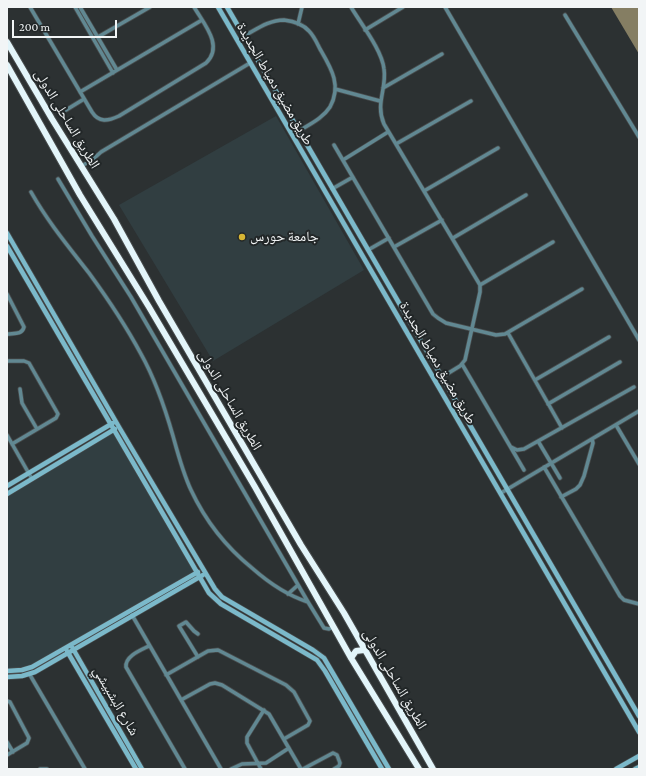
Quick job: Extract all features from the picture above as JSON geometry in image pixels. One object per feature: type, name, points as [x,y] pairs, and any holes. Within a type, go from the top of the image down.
[{"type":"highway","name":"الطريق الساحلى الدولى","points":[[7,42],[121,232],[159,301],[289,526],[341,608],[433,769]]},
{"type":"highway","name":"الطريق الساحلى الدولى","points":[[7,65],[80,195],[149,307],[245,470],[351,658],[419,769]]},
{"type":"highway","points":[[351,658],[356,652],[364,650]]},
{"type":"street","points":[[30,7],[95,116],[104,121],[109,121],[119,116],[206,63],[210,58],[214,46],[212,39],[194,7]]},
{"type":"street","points":[[74,7],[113,73]]},
{"type":"street","points":[[80,7],[117,70]]},
{"type":"street","points":[[98,37],[150,7]]},
{"type":"street","name":"طريق مضيق دمياط الجديدة","points":[[218,7],[639,732]]},
{"type":"street","name":"طريق مضيق دمياط الجديدة","points":[[227,7],[639,716]]},
{"type":"street","points":[[298,24],[302,7]]},
{"type":"street","points":[[351,7],[382,60],[384,74],[380,101],[381,115],[388,132],[480,284],[480,292],[466,358],[462,364],[442,377]]},
{"type":"street","points":[[365,30],[403,7]]},
{"type":"street","points":[[445,7],[639,340]]},
{"type":"street","points":[[565,15],[639,136]]},
{"type":"street","points":[[80,92],[202,20]]},
{"type":"street","points":[[244,36],[273,21],[284,20],[298,24],[309,31],[333,70],[335,81],[332,102],[325,113],[299,131]]},
{"type":"street","points":[[383,88],[442,54]]},
{"type":"street","points":[[81,166],[91,161],[101,152],[250,63]]},
{"type":"street","points":[[334,89],[380,101]]},
{"type":"street","points":[[66,110],[84,99]]},
{"type":"street","points":[[396,144],[471,101]]},
{"type":"street","points":[[277,108],[283,104]]},
{"type":"street","points":[[343,160],[388,132]]},
{"type":"street","points":[[334,145],[435,316],[446,323],[496,335],[508,333],[582,289]]},
{"type":"street","points":[[424,191],[498,148]]},
{"type":"street","points":[[332,189],[353,177]]},
{"type":"street","points":[[58,179],[131,297],[308,602],[324,628],[329,629],[333,627]]},
{"type":"street","points":[[31,192],[44,214],[114,308],[142,355],[162,402],[191,490],[213,528],[223,541],[242,560],[269,583],[288,594],[308,602]]},
{"type":"street","points":[[453,238],[526,195]]},
{"type":"street","points":[[394,247],[442,220]]},
{"type":"street","points":[[7,233],[215,589],[222,597],[313,650],[324,658],[389,769]]},
{"type":"street","points":[[368,250],[389,238]]},
{"type":"street","points":[[480,284],[553,242]]},
{"type":"street","points":[[7,246],[211,596],[218,602],[310,655],[320,663],[382,769]]},
{"type":"street","points":[[7,294],[24,327],[20,333],[7,334]]},
{"type":"street","points":[[508,333],[562,428]]},
{"type":"street","points":[[535,380],[609,337]]},
{"type":"street","points":[[420,353],[426,349]]},
{"type":"street","points":[[7,361],[24,361],[29,363],[58,412],[57,417],[12,444]]},
{"type":"street","points":[[548,404],[620,362]]},
{"type":"street","points":[[462,364],[524,470]]},
{"type":"street","points":[[510,447],[522,450],[634,387]]},
{"type":"street","points":[[20,390],[22,403],[37,429]]},
{"type":"street","points":[[501,493],[639,411]]},
{"type":"street","points":[[7,486],[116,421]]},
{"type":"street","points":[[616,425],[639,464]]},
{"type":"street","points":[[7,494],[119,427]]},
{"type":"street","points":[[7,434],[32,479]]},
{"type":"street","points":[[561,497],[576,489],[581,482],[593,443],[592,439]]},
{"type":"street","points":[[538,441],[560,478]]},
{"type":"street","points":[[544,467],[620,596],[624,600],[639,604]]},
{"type":"street","points":[[7,677],[30,675],[132,616],[204,571]]},
{"type":"street","points":[[7,671],[29,669],[129,611],[198,575]]},
{"type":"street","points":[[288,594],[298,584]]},
{"type":"street","points":[[570,613],[577,609]]},
{"type":"street","points":[[129,611],[221,769]]},
{"type":"street","points":[[198,634],[186,622],[179,626],[198,657]]},
{"type":"street","name":"شارع البشبيشي","points":[[71,645],[142,769]]},
{"type":"street","points":[[150,646],[128,658],[126,665],[185,769]]},
{"type":"street","name":"شارع البشبيشي","points":[[65,648],[136,769]]},
{"type":"street","points":[[166,675],[210,650],[221,650],[291,688],[310,721],[307,726],[284,739]]},
{"type":"street","points":[[30,675],[85,769]]},
{"type":"street","points":[[86,684],[91,681]]},
{"type":"street","points":[[181,700],[210,684],[218,683],[270,715],[302,769],[333,753],[337,755],[340,763],[339,766],[334,769]]},
{"type":"street","points":[[7,701],[10,702],[29,738],[27,744],[7,756]]},
{"type":"street","points":[[261,769],[247,744],[246,738],[264,710]]},
{"type":"street","points":[[7,742],[12,752]]},
{"type":"street","points":[[231,769],[242,764],[257,762],[266,763],[289,748]]},
{"type":"street","points":[[616,769],[639,756]]},
{"type":"street","points":[[635,769],[639,767]]},
{"type":"street","points":[[40,769],[47,769]]},
{"type":"shaded area","points":[[611,7],[639,7],[639,54]]},
{"type":"shaded area","name":"جامعة حورس","points":[[276,116],[364,270],[213,361],[119,205]]},
{"type":"shaded area","points":[[115,426],[201,573],[35,668],[22,673],[7,675],[7,490]]},
{"type":"place","name":"جامعة حورس","points":[[242,237]]}]
